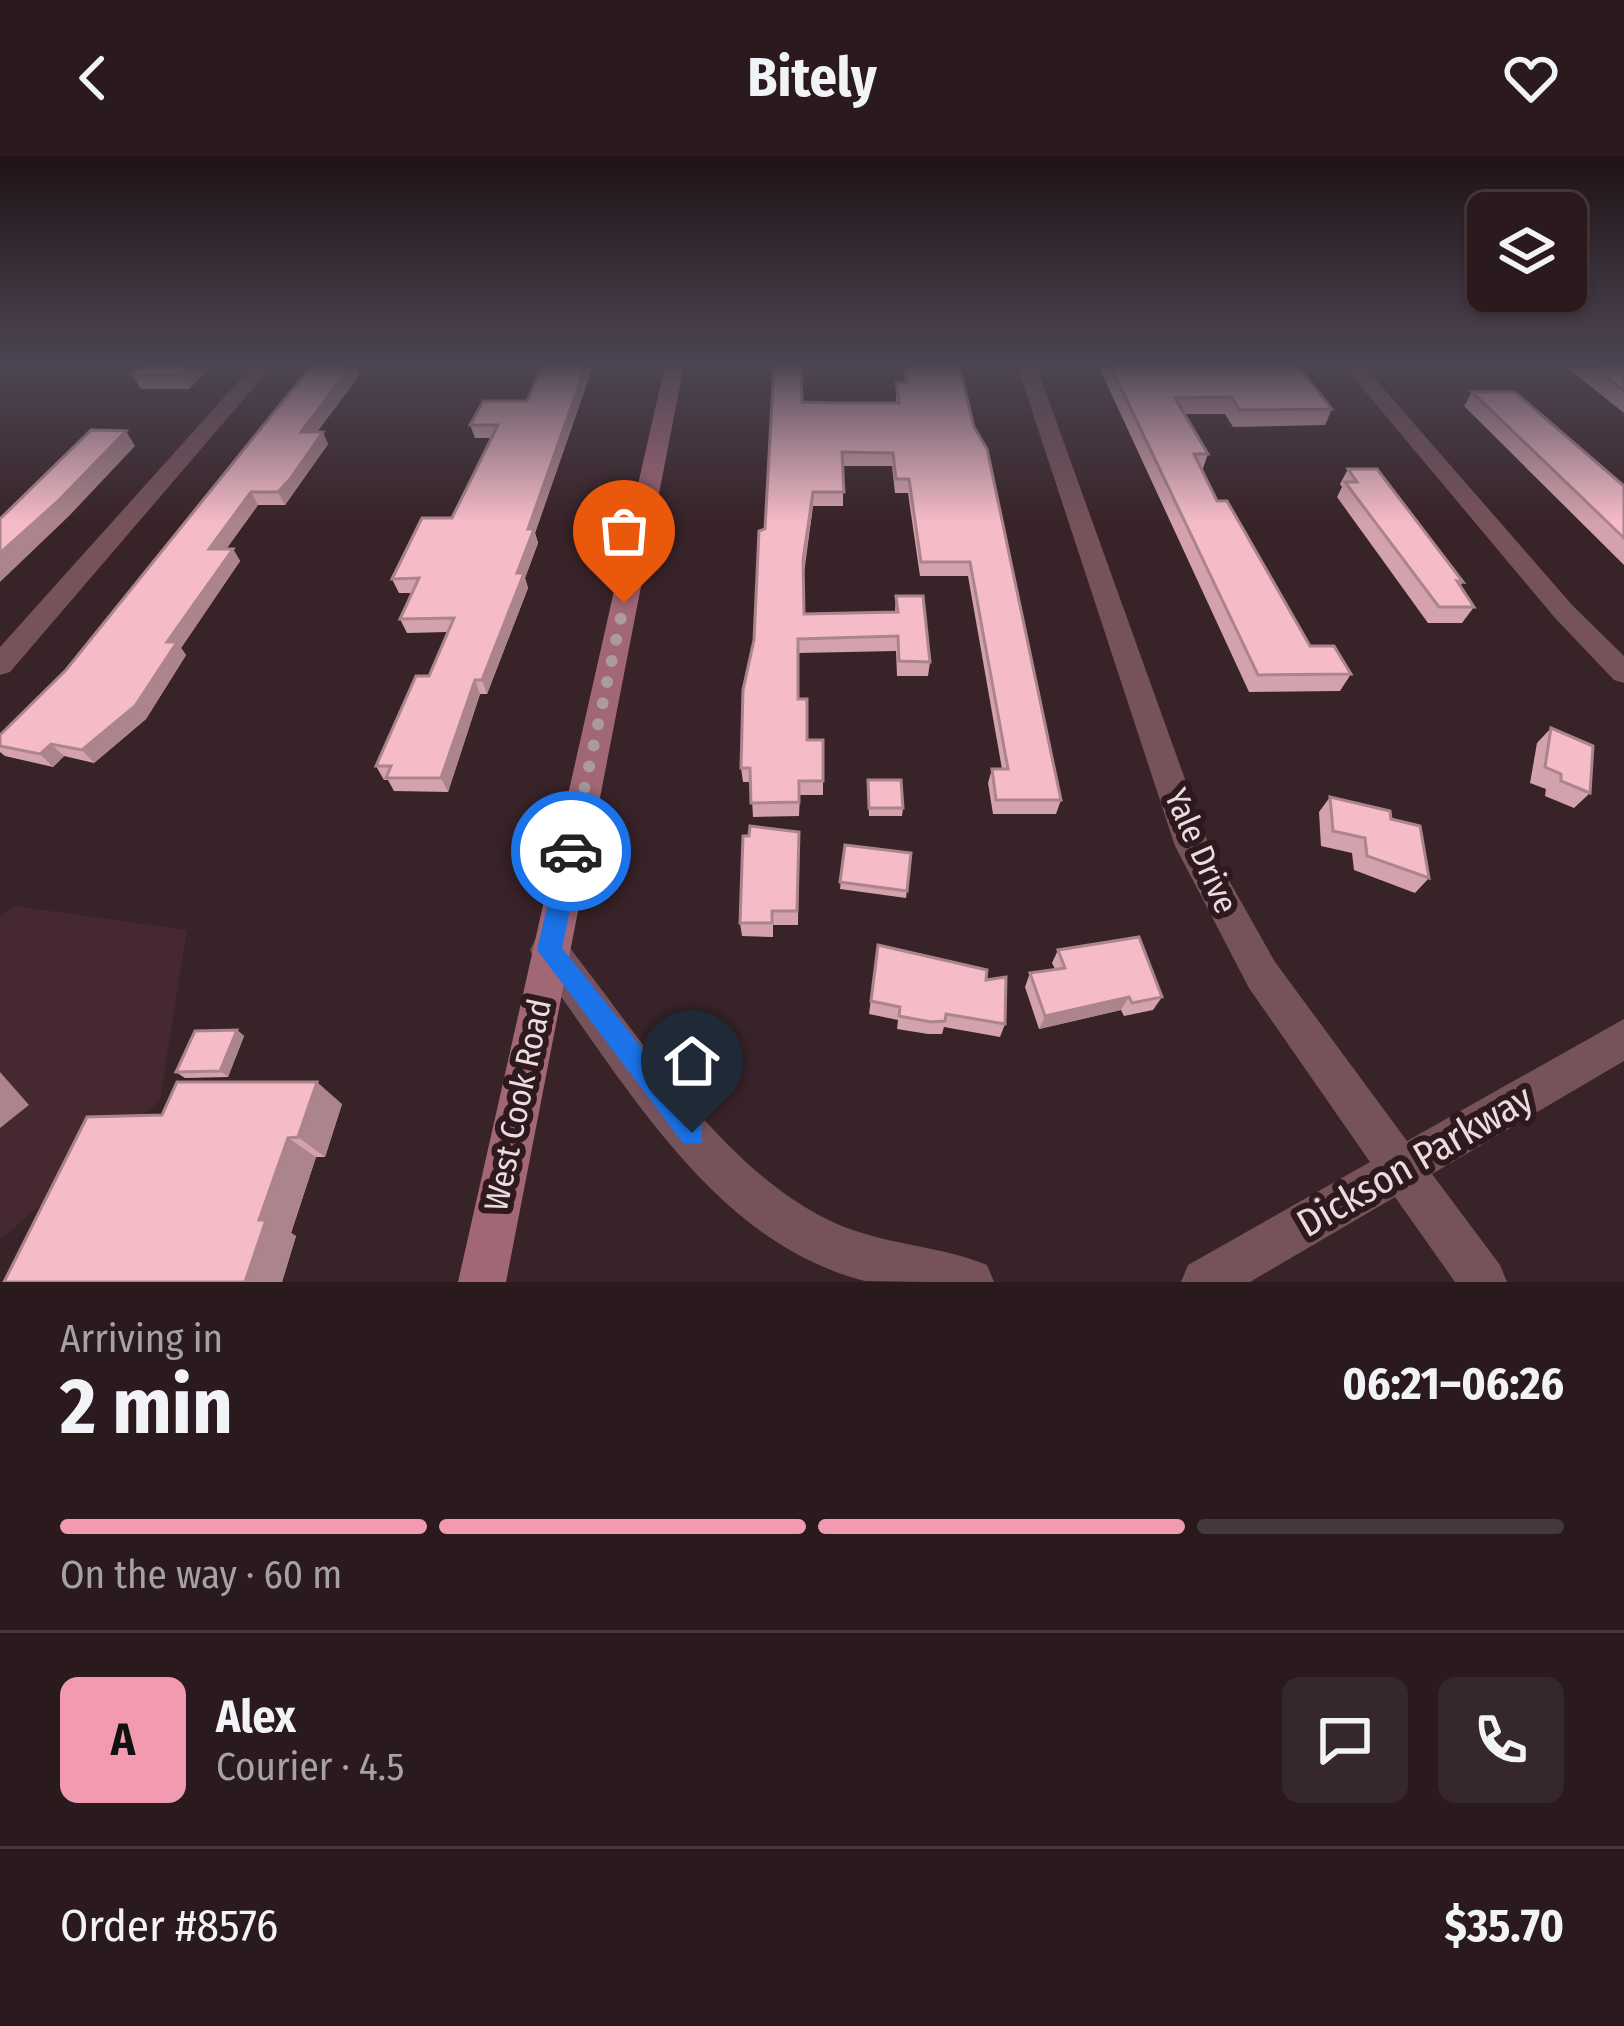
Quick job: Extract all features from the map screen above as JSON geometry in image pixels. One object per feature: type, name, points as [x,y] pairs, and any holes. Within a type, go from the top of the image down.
[{"type":"main road","name":"West Cook Road","points":[[482,1282],[664,418]]},
{"type":"street","points":[[0,664],[218,418]]},
{"type":"street","name":"Yale Drive","points":[[1044,418],[1192,845],[1262,975],[1483,1282]]},
{"type":"street","points":[[1397,418],[1564,612],[1624,673]]},
{"type":"street","points":[[549,950],[692,1133],[747,1190],[799,1229],[866,1261],[970,1282]]},
{"type":"street","name":"Dickson Parkway","points":[[1205,1282],[1624,1039]]},
{"type":"shaded area","points":[[14,906],[187,930],[160,1100],[0,1240],[0,916]]},
{"type":"building","points":[[270,418],[312,418],[301,432],[323,432],[290,479],[278,492],[251,492],[209,549],[233,549],[167,642],[177,642],[135,706],[82,750],[51,744],[40,754],[0,746],[0,735],[66,670]]},
{"type":"building","points":[[474,418],[567,418],[528,529],[534,529],[517,573],[524,573],[482,680],[475,680],[441,778],[386,778],[391,766],[376,766],[416,676],[429,676],[454,618],[400,619],[419,578],[392,579],[422,518],[452,518],[498,425],[470,425]]},
{"type":"building","points":[[771,418],[972,418],[987,449],[1061,800],[996,800],[992,769],[1008,769],[970,562],[921,562],[909,479],[896,479],[893,453],[842,452],[844,492],[813,492],[803,560],[804,614],[898,612],[896,596],[923,596],[930,662],[899,661],[898,636],[798,639],[798,699],[807,699],[807,740],[823,740],[823,781],[799,781],[799,802],[751,803],[750,768],[741,768],[743,690],[754,640],[759,531],[765,529]]},
{"type":"building","points":[[1135,418],[1187,418],[1208,454],[1194,454],[1217,501],[1227,501],[1310,646],[1334,646],[1351,674],[1258,675]]},
{"type":"building","points":[[1499,418],[1545,418],[1624,486],[1624,538]]},
{"type":"building","points":[[91,430],[126,431],[0,553],[0,519]]},
{"type":"building","points":[[1348,469],[1377,469],[1463,582],[1457,581],[1474,607],[1439,607],[1345,482],[1357,482]]},
{"type":"building","points":[[1551,728],[1593,746],[1590,793],[1561,781],[1561,774],[1545,767]]},
{"type":"building","points":[[868,780],[901,780],[903,808],[869,808]]},
{"type":"building","points":[[1330,797],[1390,811],[1391,819],[1420,826],[1429,878],[1367,856],[1365,838],[1333,831]]},
{"type":"building","points":[[750,826],[799,832],[797,911],[772,911],[772,923],[740,923],[743,836],[749,836]]},
{"type":"building","points":[[845,845],[911,853],[907,891],[840,882]]},
{"type":"building","points":[[1139,937],[1162,997],[1132,1003],[1129,997],[1045,1016],[1030,973],[1065,968],[1058,950]]},
{"type":"building","points":[[878,945],[987,970],[986,980],[1006,977],[1005,1024],[946,1014],[945,1021],[931,1022],[899,1016],[900,1007],[871,1001]]},
{"type":"building","points":[[237,1030],[220,1071],[176,1072],[195,1031]]},
{"type":"building","points":[[177,1082],[317,1082],[298,1137],[288,1138],[259,1220],[266,1220],[245,1282],[4,1282],[87,1117],[162,1115]]},
{"type":"way so far","points":[[571,851],[624,603]]},
{"type":"route","points":[[571,851],[549,950],[692,1133]]}]
